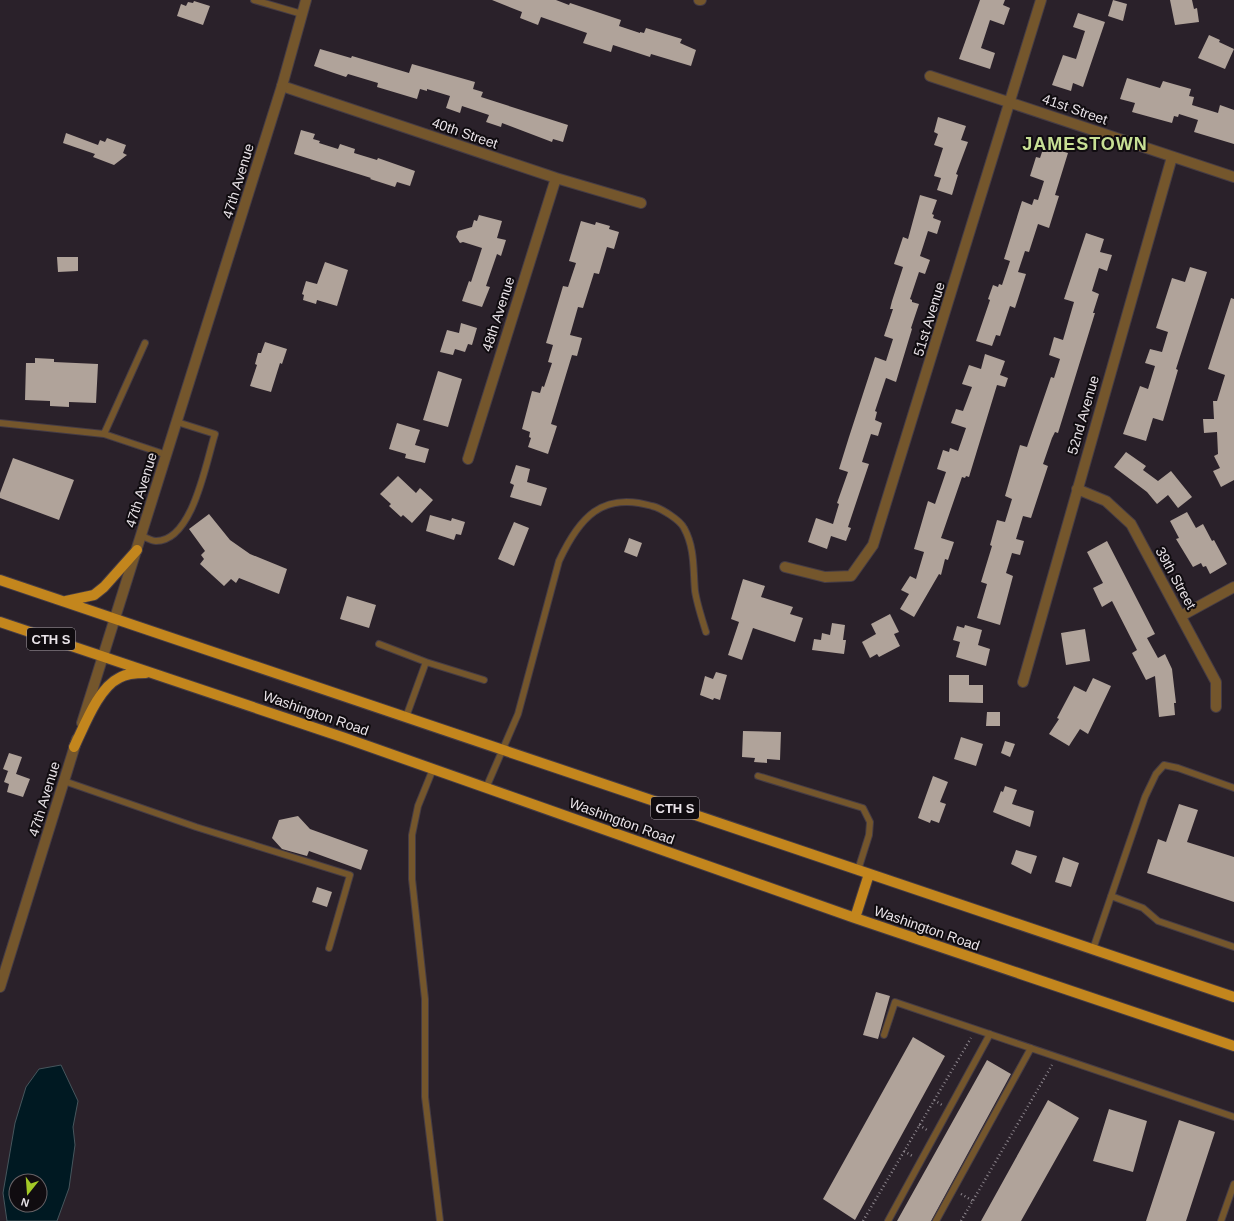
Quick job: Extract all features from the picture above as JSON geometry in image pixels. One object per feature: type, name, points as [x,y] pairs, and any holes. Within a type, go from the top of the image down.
[{"type":"main road","points":[[64,601],[94,595],[104,588],[137,550]]},
{"type":"main road","name":"Washington Road","points":[[0,580],[1234,997]]},
{"type":"main road","name":"Washington Road","points":[[0,622],[154,673],[433,769],[855,918],[1234,1046]]},
{"type":"main road","points":[[74,747],[94,707],[114,681],[129,674],[154,673]]},
{"type":"main road","points":[[855,918],[869,874]]},
{"type":"street","name":"47th Avenue","points":[[0,987],[102,656],[116,618],[282,86],[306,0]]},
{"type":"street","name":"51st Avenue","points":[[785,567],[825,577],[851,576],[874,545],[1041,0]]},
{"type":"street","name":"41st Street","points":[[930,76],[1234,177]]},
{"type":"street","name":"40th Street","points":[[282,86],[556,178],[641,203]]},
{"type":"street","name":"52nd Avenue","points":[[1023,682],[1172,157]]},
{"type":"street","name":"48th Avenue","points":[[468,459],[556,178]]},
{"type":"street","name":"39th Street","points":[[1077,489],[1106,501],[1131,524],[1216,682],[1216,707]]},
{"type":"street","points":[[1181,616],[1234,587]]},
{"type":"lane","points":[[254,0],[302,14]]},
{"type":"lane","points":[[104,434],[145,343]]},
{"type":"lane","points":[[141,536],[156,541],[167,538],[178,531],[194,506],[214,434],[177,422]]},
{"type":"lane","points":[[0,423],[104,434],[167,455]]},
{"type":"lane","points":[[486,788],[518,714],[559,561],[568,540],[583,520],[606,504],[636,501],[661,508],[684,527],[694,554],[695,592],[706,632]]},
{"type":"lane","points":[[379,644],[426,662],[484,680]]},
{"type":"lane","points":[[406,717],[426,662]]},
{"type":"lane","points":[[1093,949],[1145,797],[1156,774],[1164,766],[1178,768],[1234,788]]},
{"type":"lane","points":[[433,769],[418,806],[412,835],[412,879],[425,999],[426,1097],[440,1221]]},
{"type":"lane","points":[[758,776],[863,808],[870,822],[869,835],[858,870]]},
{"type":"lane","points":[[64,781],[196,827],[350,876],[329,948]]},
{"type":"lane","points":[[1111,896],[1143,908],[1158,921],[1234,947]]},
{"type":"lane","points":[[884,1035],[895,1002],[1234,1117]]},
{"type":"lane","points":[[888,1221],[990,1034]]},
{"type":"lane","points":[[936,1221],[1031,1048]]},
{"type":"lane","points":[[1220,1221],[1234,1184]]},
{"type":"path","points":[[863,1221],[970,1038]]},
{"type":"path","points":[[961,1221],[1052,1065]]},
{"type":"path","points":[[953,1189],[973,1201]]},
{"type":"water","points":[[61,1065],[78,1101],[73,1127],[75,1145],[69,1188],[57,1221],[7,1221],[3,1193],[15,1123],[26,1087],[39,1069]]},
{"type":"building","points":[[492,0],[556,0],[569,5],[570,3],[621,20],[619,26],[640,33],[644,33],[646,28],[682,39],[680,43],[696,50],[691,66],[651,54],[650,57],[613,45],[611,52],[583,43],[587,33],[541,17],[538,25],[520,18],[522,12]]},
{"type":"building","points":[[980,0],[1005,0],[1003,5],[1010,8],[1004,25],[990,20],[981,48],[995,53],[990,69],[959,59]]},
{"type":"building","points":[[1113,0],[1127,4],[1123,21],[1108,16]]},
{"type":"building","points":[[1170,0],[1192,0],[1194,9],[1197,8],[1199,22],[1175,25]]},
{"type":"building","points":[[194,1],[210,6],[203,25],[177,16],[181,4],[186,6],[188,2],[193,3]]},
{"type":"building","points":[[1078,13],[1105,22],[1083,87],[1073,83],[1071,91],[1052,85],[1063,55],[1076,59],[1085,31],[1073,27]]},
{"type":"building","points":[[1209,35],[1220,40],[1219,42],[1234,49],[1225,69],[1198,58]]},
{"type":"building","points":[[320,49],[351,58],[352,56],[409,73],[412,64],[475,82],[473,89],[483,92],[481,97],[568,125],[563,142],[553,139],[552,142],[502,123],[501,127],[486,122],[489,115],[462,106],[460,113],[446,108],[450,96],[427,89],[427,91],[420,89],[417,99],[377,87],[378,83],[348,74],[346,77],[314,66]]},
{"type":"building","points":[[1127,78],[1160,88],[1163,81],[1191,89],[1189,96],[1194,97],[1192,105],[1218,113],[1220,105],[1234,110],[1234,144],[1194,132],[1198,120],[1179,114],[1178,117],[1174,116],[1172,123],[1132,112],[1135,103],[1120,99]]},
{"type":"building","points":[[938,117],[966,126],[961,140],[968,142],[956,174],[958,175],[952,195],[937,190],[941,178],[934,176],[943,148],[934,145],[938,134],[934,132]]},
{"type":"building","points":[[301,130],[315,134],[313,139],[320,141],[319,143],[338,149],[340,144],[355,149],[354,153],[377,160],[378,158],[415,171],[410,186],[397,182],[395,187],[294,154]]},
{"type":"building","points":[[66,133],[98,145],[100,140],[105,142],[107,138],[126,145],[123,153],[127,155],[114,165],[93,157],[95,154],[63,143]]},
{"type":"building","points":[[1044,146],[1068,153],[1055,195],[1059,196],[1049,228],[1038,224],[1029,252],[1025,251],[1018,272],[1026,274],[1015,308],[1010,306],[1000,336],[996,335],[992,346],[976,341],[990,300],[988,299],[993,285],[998,287],[999,284],[1002,285],[1010,261],[1004,259],[1022,201],[1032,205],[1034,199],[1038,200],[1044,181],[1030,176],[1036,157],[1040,158]]},
{"type":"building","points":[[920,195],[937,200],[932,214],[934,215],[933,218],[941,221],[937,234],[928,231],[920,256],[930,260],[925,274],[919,272],[910,299],[912,302],[919,304],[896,382],[886,378],[875,411],[877,412],[875,420],[882,423],[878,436],[871,434],[862,462],[869,464],[848,527],[851,528],[846,541],[831,536],[827,549],[808,542],[816,518],[833,524],[839,504],[837,503],[848,472],[839,469],[875,357],[886,361],[893,339],[884,336],[893,309],[890,309],[892,301],[903,267],[894,264],[903,237],[908,239]]},
{"type":"building","points":[[479,215],[502,221],[497,238],[506,240],[501,256],[497,254],[486,286],[490,287],[482,307],[462,301],[469,281],[471,282],[482,248],[463,242],[460,243],[456,237],[458,231],[472,227],[474,220],[477,221]]},
{"type":"building","points":[[581,221],[595,225],[596,222],[610,226],[609,229],[619,232],[614,249],[607,247],[599,274],[594,273],[583,308],[578,307],[570,335],[582,338],[577,356],[572,355],[551,424],[557,426],[548,454],[528,447],[531,438],[529,437],[530,432],[522,429],[532,391],[540,393],[542,386],[544,387],[552,363],[548,362],[553,345],[546,343],[563,286],[568,287],[576,263],[569,261]]},
{"type":"building","points":[[1086,233],[1104,239],[1100,252],[1112,255],[1107,271],[1099,268],[1092,291],[1099,294],[1093,313],[1095,313],[1058,433],[1055,432],[1052,438],[1043,464],[1048,466],[1031,518],[1023,516],[1016,539],[1024,541],[1020,555],[1012,553],[1006,573],[1013,576],[1000,625],[977,618],[987,584],[981,582],[992,546],[990,545],[997,520],[1005,522],[1012,499],[1005,496],[1020,445],[1027,447],[1051,377],[1054,378],[1060,359],[1049,355],[1054,337],[1063,340],[1074,302],[1064,299]]},
{"type":"building","points":[[57,257],[78,257],[78,271],[58,272]]},
{"type":"building","points":[[325,262],[348,270],[337,306],[317,300],[316,304],[303,300],[304,295],[302,294],[306,281],[317,284]]},
{"type":"building","points":[[1190,267],[1207,272],[1176,369],[1178,370],[1163,421],[1153,418],[1146,441],[1123,434],[1140,386],[1148,389],[1155,366],[1145,363],[1150,349],[1162,352],[1168,332],[1156,328],[1172,278],[1185,282]]},
{"type":"building","points":[[1231,298],[1234,299],[1234,480],[1221,487],[1213,471],[1220,468],[1214,456],[1218,454],[1217,432],[1204,433],[1203,419],[1214,419],[1213,401],[1217,401],[1225,375],[1208,369]]},
{"type":"building","points":[[461,323],[477,328],[472,345],[468,344],[465,352],[455,349],[453,355],[440,352],[447,330],[459,333]]},
{"type":"building","points":[[265,342],[287,349],[282,364],[280,363],[271,392],[250,386],[257,365],[255,364],[258,353],[261,353]]},
{"type":"building","points":[[985,354],[1005,361],[1000,375],[1008,378],[1005,387],[997,385],[969,477],[962,477],[941,538],[954,542],[948,560],[945,559],[941,575],[939,574],[914,617],[900,609],[909,594],[901,590],[910,576],[916,579],[924,552],[914,549],[928,501],[935,504],[946,472],[937,469],[943,450],[949,452],[950,448],[958,451],[966,428],[951,423],[956,409],[963,411],[972,387],[962,384],[969,365],[981,369]]},
{"type":"building","points":[[35,358],[54,359],[54,362],[98,364],[96,403],[69,402],[69,407],[50,406],[50,401],[25,400],[26,363],[35,363]]},
{"type":"building","points":[[438,371],[462,379],[448,427],[423,420]]},
{"type":"building","points":[[397,423],[420,430],[415,445],[429,449],[425,463],[405,458],[406,454],[389,449]]},
{"type":"building","points":[[1126,452],[1146,466],[1143,470],[1158,481],[1171,471],[1192,497],[1178,508],[1168,495],[1157,504],[1147,492],[1114,467]]},
{"type":"building","points":[[13,458],[74,480],[59,520],[0,498],[0,493]]},
{"type":"building","points":[[516,465],[530,469],[527,482],[547,488],[541,506],[510,497],[514,485],[510,483]]},
{"type":"building","points":[[398,476],[416,493],[420,488],[433,500],[412,523],[403,515],[401,517],[389,506],[391,504],[380,494]]},
{"type":"building","points":[[1187,512],[1196,528],[1203,524],[1212,541],[1214,540],[1227,564],[1210,574],[1206,566],[1203,567],[1201,563],[1193,567],[1176,539],[1179,538],[1170,521]]},
{"type":"building","points":[[209,514],[230,540],[250,554],[287,569],[279,594],[239,578],[236,583],[231,579],[224,586],[200,564],[204,559],[201,555],[205,551],[189,529]]},
{"type":"building","points":[[430,515],[451,521],[452,518],[465,522],[461,535],[456,534],[454,540],[426,531]]},
{"type":"building","points":[[514,522],[529,528],[514,566],[498,559]]},
{"type":"building","points":[[629,538],[642,543],[637,557],[624,552]]},
{"type":"building","points":[[1107,541],[1155,634],[1147,638],[1158,658],[1165,654],[1172,669],[1176,703],[1174,703],[1175,715],[1159,717],[1155,676],[1146,680],[1132,653],[1137,650],[1112,601],[1102,607],[1093,588],[1103,583],[1087,552]]},
{"type":"building","points":[[743,579],[765,586],[761,597],[793,607],[790,614],[803,618],[795,642],[753,628],[742,660],[728,655],[739,622],[731,619]]},
{"type":"building","points":[[347,596],[376,605],[369,628],[340,619]]},
{"type":"building","points":[[890,614],[899,632],[894,634],[900,646],[879,657],[877,654],[870,658],[862,642],[876,634],[871,624]]},
{"type":"building","points":[[832,623],[845,625],[843,640],[846,640],[844,654],[812,650],[814,639],[821,640],[822,633],[830,635]]},
{"type":"building","points":[[965,625],[982,630],[978,645],[990,649],[986,666],[956,657],[960,642],[953,640],[957,626],[964,628]]},
{"type":"building","points":[[1085,629],[1090,661],[1066,665],[1061,633]]},
{"type":"building","points":[[716,672],[727,675],[720,700],[714,698],[713,700],[700,695],[705,676],[713,679]]},
{"type":"building","points":[[949,675],[969,675],[969,685],[983,685],[983,703],[949,702]]},
{"type":"building","points":[[1093,678],[1111,686],[1088,734],[1080,729],[1069,746],[1049,734],[1059,719],[1057,718],[1074,686],[1086,692]]},
{"type":"building","points":[[987,712],[1000,712],[1000,726],[986,726]]},
{"type":"building","points":[[743,731],[781,732],[780,760],[767,759],[767,763],[754,762],[755,758],[742,757]]},
{"type":"building","points":[[961,737],[983,744],[976,766],[954,759]]},
{"type":"building","points":[[1005,741],[1015,744],[1010,757],[1001,753]]},
{"type":"building","points":[[9,753],[22,757],[16,774],[3,769]]},
{"type":"building","points":[[8,771],[30,779],[23,797],[7,792],[9,784],[4,782]]},
{"type":"building","points":[[933,776],[948,782],[940,802],[946,804],[939,823],[931,820],[930,823],[918,818]]},
{"type":"building","points":[[1005,786],[1017,790],[1012,804],[1034,811],[1030,827],[993,812],[1001,791],[1003,792]]},
{"type":"building","points":[[1179,804],[1198,810],[1187,842],[1234,857],[1234,902],[1147,873],[1158,839],[1166,842]]},
{"type":"building","points":[[298,816],[310,829],[368,850],[361,870],[309,851],[307,856],[282,849],[272,838],[279,820]]},
{"type":"building","points":[[1016,850],[1037,856],[1031,874],[1011,864]]},
{"type":"building","points":[[1063,857],[1079,863],[1071,887],[1055,882]]},
{"type":"building","points":[[317,887],[332,892],[327,907],[312,902]]},
{"type":"building","points":[[876,992],[890,996],[878,1039],[863,1035]]},
{"type":"building","points":[[913,1037],[945,1056],[855,1220],[823,1199]]},
{"type":"building","points":[[987,1060],[1011,1074],[931,1221],[897,1221]]},
{"type":"building","points":[[1048,1100],[1079,1118],[1021,1221],[981,1221]]},
{"type":"building","points":[[1109,1109],[1147,1121],[1133,1172],[1093,1161]]},
{"type":"building","points":[[1179,1120],[1215,1132],[1186,1221],[1146,1221]]},
{"type":"district","name":"JAMESTOWN","points":[[1085,144]]}]
